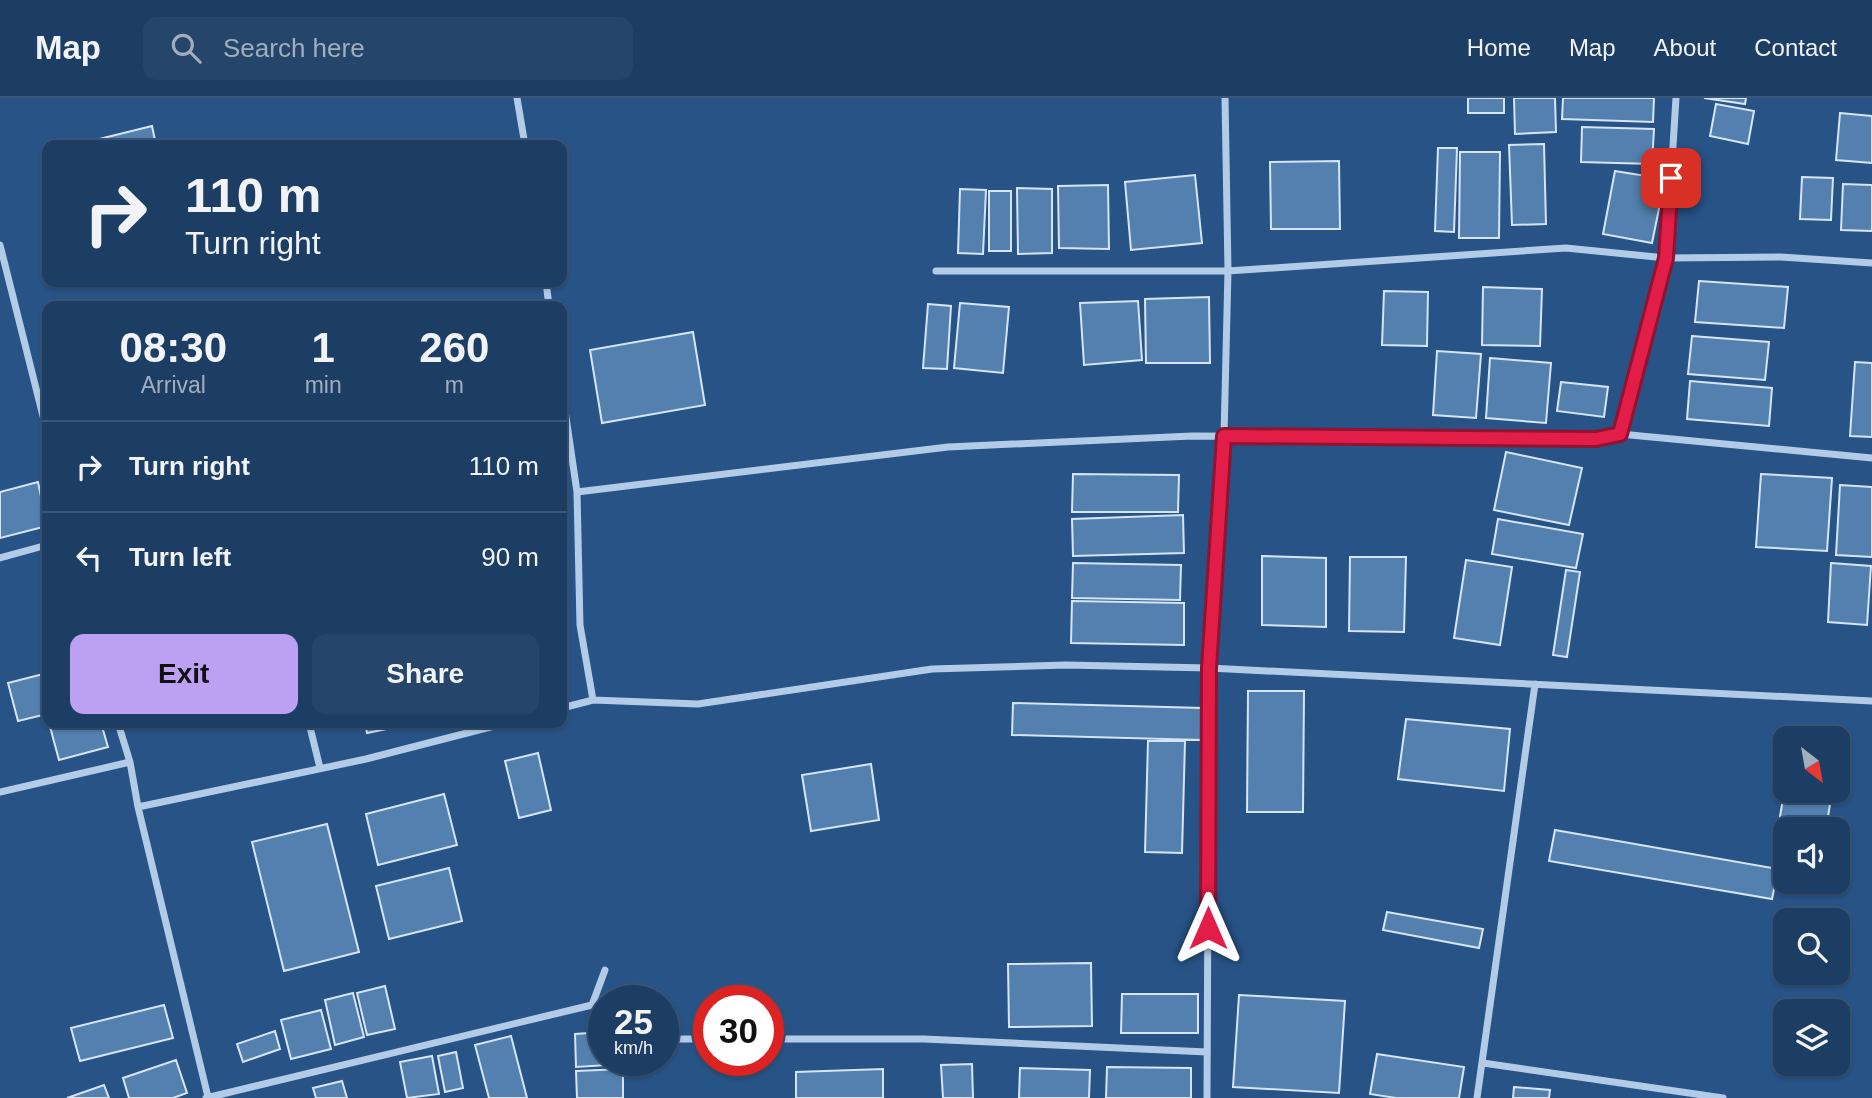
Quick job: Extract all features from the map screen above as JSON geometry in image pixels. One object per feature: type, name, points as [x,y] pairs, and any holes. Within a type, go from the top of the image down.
[{"type":"street","points":[[517,98],[524,140]]},
{"type":"street","points":[[1207,1098],[1209,668],[1224,436],[1228,271],[1226,98]]},
{"type":"street","points":[[1620,434],[1666,258],[1676,98]]},
{"type":"street","points":[[0,245],[42,412]]},
{"type":"street","points":[[936,271],[1228,271],[1566,248],[1666,258],[1781,257],[1872,263]]},
{"type":"street","points":[[567,424],[577,492],[580,625],[593,700]]},
{"type":"street","points":[[577,492],[948,447],[1224,436],[1596,439],[1620,434],[1872,458]]},
{"type":"street","points":[[0,558],[42,546]]},
{"type":"street","points":[[567,707],[593,700],[698,704],[932,669],[975,666],[1209,668],[1872,701]]},
{"type":"street","points":[[1477,1098],[1535,684]]},
{"type":"street","points":[[120,728],[130,762],[138,807],[207,1097],[588,1006]]},
{"type":"street","points":[[310,728],[320,768]]},
{"type":"street","points":[[138,807],[320,768],[485,728]]},
{"type":"street","points":[[0,792],[130,762]]},
{"type":"street","points":[[599,985],[605,970]]},
{"type":"street","points":[[784,1039],[924,1039],[1207,1052]]},
{"type":"street","points":[[1483,1063],[1723,1098]]},
{"type":"building","points":[[1468,98],[1504,98],[1504,113],[1468,113]]},
{"type":"building","points":[[1514,98],[1555,98],[1556,132],[1515,134]]},
{"type":"building","points":[[1563,98],[1654,98],[1653,122],[1562,119]]},
{"type":"building","points":[[1704,98],[1746,98],[1745,104]]},
{"type":"building","points":[[1716,104],[1754,111],[1748,144],[1710,136]]},
{"type":"building","points":[[1840,113],[1872,116],[1872,163],[1836,160]]},
{"type":"building","points":[[152,126],[155,140],[95,140]]},
{"type":"building","points":[[1582,127],[1654,129],[1652,164],[1581,162]]},
{"type":"building","points":[[1544,144],[1546,224],[1512,225],[1509,145]]},
{"type":"building","points":[[1438,148],[1457,148],[1454,232],[1435,231]]},
{"type":"building","points":[[1460,152],[1500,152],[1499,238],[1459,238]]},
{"type":"building","points":[[1339,161],[1340,229],[1271,229],[1270,162]]},
{"type":"building","points":[[1615,171],[1665,179],[1652,243],[1603,234]]},
{"type":"building","points":[[1195,175],[1202,243],[1131,250],[1125,182]]},
{"type":"building","points":[[1802,177],[1833,178],[1831,220],[1800,219]]},
{"type":"building","points":[[1843,184],[1872,185],[1872,231],[1841,230]]},
{"type":"building","points":[[1108,185],[1109,249],[1059,248],[1058,186]]},
{"type":"building","points":[[1017,188],[1052,189],[1052,253],[1018,254]]},
{"type":"building","points":[[960,189],[986,190],[983,254],[958,253]]},
{"type":"building","points":[[989,191],[1011,191],[1011,251],[989,251]]},
{"type":"building","points":[[1699,281],[1788,287],[1784,328],[1695,322]]},
{"type":"building","points":[[1483,287],[1542,289],[1540,346],[1482,345]]},
{"type":"building","points":[[1384,291],[1428,292],[1427,346],[1382,345]]},
{"type":"building","points":[[1209,297],[1210,363],[1146,363],[1145,299]]},
{"type":"building","points":[[1138,301],[1142,360],[1084,365],[1080,303]]},
{"type":"building","points":[[960,303],[1009,307],[1003,373],[954,368]]},
{"type":"building","points":[[928,304],[951,306],[947,369],[923,368]]},
{"type":"building","points":[[693,332],[705,405],[602,423],[590,350]]},
{"type":"building","points":[[1692,336],[1769,342],[1765,380],[1688,374]]},
{"type":"building","points":[[1437,351],[1481,354],[1476,418],[1433,415]]},
{"type":"building","points":[[1490,358],[1551,363],[1546,423],[1486,418]]},
{"type":"building","points":[[1855,362],[1872,363],[1872,437],[1850,436]]},
{"type":"building","points":[[1690,381],[1772,388],[1769,426],[1687,419]]},
{"type":"building","points":[[1561,382],[1608,387],[1604,417],[1557,411]]},
{"type":"building","points":[[1506,452],[1582,468],[1569,525],[1494,510]]},
{"type":"building","points":[[1073,474],[1179,475],[1178,512],[1072,512]]},
{"type":"building","points":[[1761,474],[1832,478],[1827,551],[1756,547]]},
{"type":"building","points":[[38,482],[42,502],[42,527],[0,538],[0,492]]},
{"type":"building","points":[[1840,485],[1872,487],[1872,557],[1836,555]]},
{"type":"building","points":[[1183,515],[1184,553],[1073,556],[1072,519]]},
{"type":"building","points":[[1498,519],[1583,534],[1576,568],[1492,554]]},
{"type":"building","points":[[1262,556],[1326,558],[1326,627],[1262,625]]},
{"type":"building","points":[[1350,557],[1406,557],[1404,632],[1349,631]]},
{"type":"building","points":[[1466,560],[1512,567],[1500,645],[1454,638]]},
{"type":"building","points":[[1073,563],[1181,565],[1180,600],[1072,598]]},
{"type":"building","points":[[1831,563],[1871,566],[1867,625],[1828,622]]},
{"type":"building","points":[[1566,570],[1580,572],[1567,657],[1553,655]]},
{"type":"building","points":[[1072,601],[1184,603],[1184,645],[1071,643]]},
{"type":"building","points":[[42,674],[42,715],[18,721],[8,683]]},
{"type":"building","points":[[1248,691],[1304,691],[1303,812],[1247,812]]},
{"type":"building","points":[[1013,703],[1203,708],[1202,740],[1012,735]]},
{"type":"building","points":[[1406,719],[1510,729],[1504,791],[1398,779]]},
{"type":"building","points":[[50,728],[102,728],[108,747],[59,760]]},
{"type":"building","points":[[366,728],[392,728],[367,733]]},
{"type":"building","points":[[1148,741],[1185,741],[1182,853],[1145,852]]},
{"type":"building","points":[[538,753],[551,810],[519,818],[505,761]]},
{"type":"building","points":[[871,764],[879,820],[811,831],[802,775]]},
{"type":"building","points":[[444,794],[457,845],[378,865],[366,814]]},
{"type":"building","points":[[1782,803],[1830,803],[1828,817],[1780,817]]},
{"type":"building","points":[[327,824],[359,952],[284,971],[252,842]]},
{"type":"building","points":[[1555,830],[1773,868],[1773,894],[1772,899],[1549,861]]},
{"type":"building","points":[[449,868],[462,921],[389,939],[376,886]]},
{"type":"building","points":[[1387,912],[1483,929],[1479,948],[1383,930]]},
{"type":"building","points":[[1091,963],[1092,1026],[1009,1027],[1008,964]]},
{"type":"building","points":[[385,986],[395,1029],[367,1035],[357,993]]},
{"type":"building","points":[[353,993],[364,1037],[335,1045],[325,1000]]},
{"type":"building","points":[[1122,994],[1198,994],[1198,1033],[1121,1033]]},
{"type":"building","points":[[1239,995],[1345,1001],[1339,1093],[1233,1087]]},
{"type":"building","points":[[164,1005],[173,1038],[80,1061],[71,1028]]},
{"type":"building","points":[[321,1010],[331,1049],[291,1059],[281,1020]]},
{"type":"building","points":[[275,1031],[280,1049],[243,1062],[237,1044]]},
{"type":"building","points":[[588,1033],[588,1066],[576,1067],[575,1034]]},
{"type":"building","points":[[511,1036],[527,1098],[489,1098],[475,1045]]},
{"type":"building","points":[[456,1052],[463,1088],[445,1092],[438,1056]]},
{"type":"building","points":[[1377,1054],[1464,1067],[1459,1098],[1396,1098],[1370,1094]]},
{"type":"building","points":[[432,1056],[439,1094],[407,1098],[400,1062]]},
{"type":"building","points":[[176,1060],[187,1093],[173,1098],[129,1098],[123,1078]]},
{"type":"building","points":[[972,1064],[973,1098],[943,1098],[941,1065]]},
{"type":"building","points":[[1107,1067],[1191,1068],[1191,1098],[1106,1098]]},
{"type":"building","points":[[1020,1068],[1090,1070],[1089,1098],[1019,1098]]},
{"type":"building","points":[[883,1069],[883,1098],[796,1098],[796,1072]]},
{"type":"building","points":[[588,1070],[588,1076],[623,1076],[623,1098],[577,1098],[576,1071]]},
{"type":"building","points":[[342,1081],[347,1098],[316,1098],[313,1088]]},
{"type":"building","points":[[104,1085],[109,1098],[67,1098]]},
{"type":"building","points":[[1514,1087],[1550,1090],[1549,1098],[1513,1098]]},
{"type":"route","points":[[1208,928],[1209,668],[1224,436],[1596,439],[1620,434],[1666,258],[1671,178]]}]
